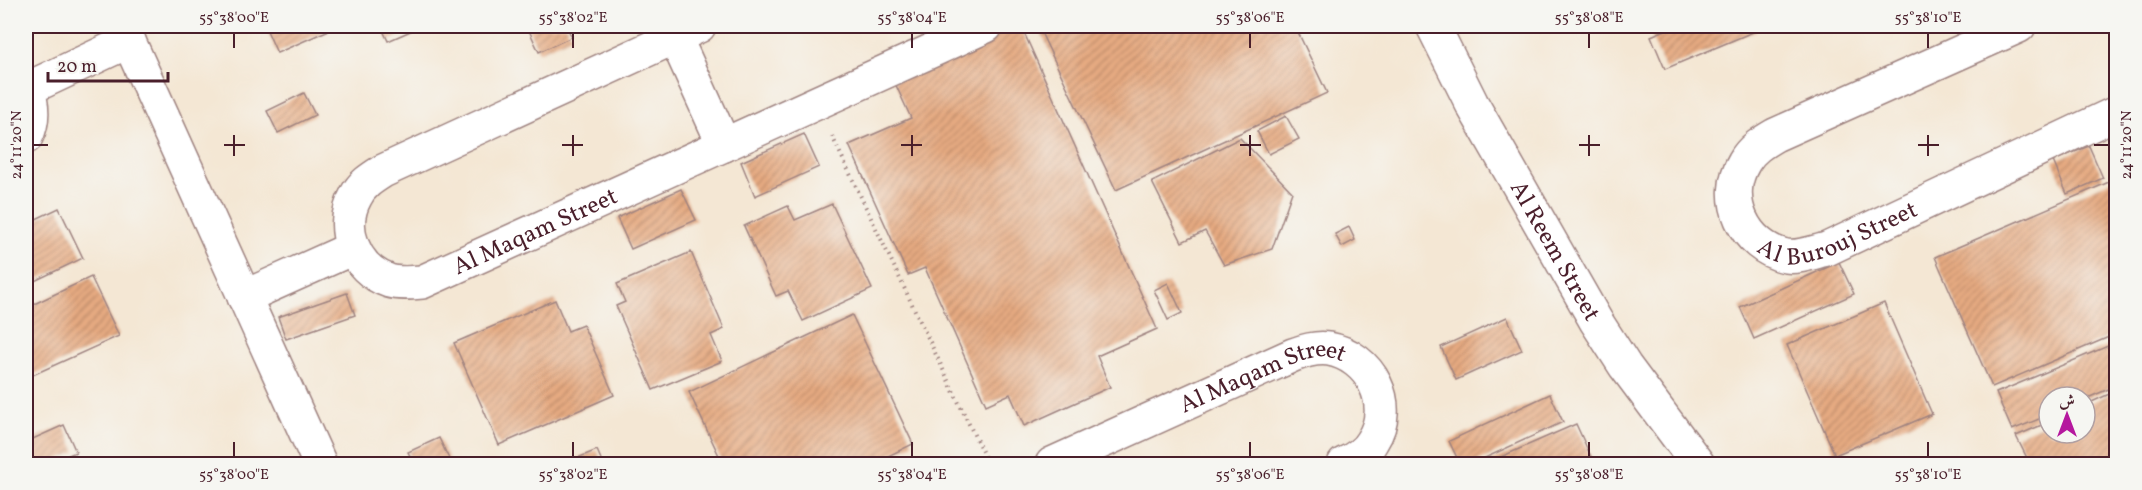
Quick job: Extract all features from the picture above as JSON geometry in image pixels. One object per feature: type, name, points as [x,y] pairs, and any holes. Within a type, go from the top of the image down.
[{"type":"street","name":"Al Maqam Street","points":[[353,248],[363,263],[375,274],[390,281],[422,282],[986,26]]},
{"type":"street","name":"Al Reem Street","points":[[1433,26],[1473,104],[1596,321],[1625,366],[1698,465]]},
{"type":"street","name":"Al Burouj Street","points":[[2019,26],[1775,135],[1757,146],[1744,161],[1737,178],[1735,195],[1738,212],[1744,226],[1755,240],[1772,251],[1788,256],[1827,249],[2116,113]]},
{"type":"street","points":[[244,297],[353,248],[348,232],[349,214],[356,196],[367,181],[383,171],[687,31],[724,145]]},
{"type":"street","points":[[26,137],[30,129],[32,109],[26,87],[126,33],[320,465]]},
{"type":"street","name":"Al Maqam Street","points":[[1052,465],[1293,354],[1310,349],[1327,349],[1344,352],[1359,362],[1371,374],[1380,399],[1379,425],[1372,441],[1361,454],[1344,465]]},
{"type":"path","points":[[816,103],[988,465]]},
{"type":"building","points":[[265,26],[338,26],[277,53]]},
{"type":"building","points":[[381,26],[414,26],[415,29],[388,41]]},
{"type":"building","points":[[527,26],[566,26],[572,37],[539,52]]},
{"type":"building","points":[[1021,26],[1157,329],[1097,356],[1110,387],[1024,426],[1010,394],[986,405],[925,268],[908,275],[849,145],[911,118],[894,81]]},
{"type":"building","points":[[1038,26],[1099,26],[1103,34],[1121,26],[1295,26],[1327,93],[1116,190]]},
{"type":"building","points":[[1675,26],[1767,26],[1665,69],[1651,36]]},
{"type":"building","points":[[304,93],[315,115],[278,133],[267,111]]},
{"type":"building","points":[[1286,116],[1299,139],[1269,154],[1257,131]]},
{"type":"building","points":[[804,134],[819,167],[755,196],[741,162]]},
{"type":"building","points":[[1240,138],[1292,192],[1272,249],[1224,265],[1205,231],[1182,242],[1152,182]]},
{"type":"building","points":[[2089,146],[2103,178],[2067,194],[2053,161]]},
{"type":"building","points":[[2116,179],[2116,334],[1992,387],[1935,257]]},
{"type":"building","points":[[681,189],[696,220],[631,249],[617,218]]},
{"type":"building","points":[[26,201],[34,220],[59,208],[83,258],[26,285]]},
{"type":"building","points":[[832,204],[872,289],[803,321],[788,291],[776,296],[744,226],[788,206],[795,220]]},
{"type":"building","points":[[1349,227],[1355,240],[1342,247],[1335,234]]},
{"type":"building","points":[[691,252],[724,329],[711,335],[722,361],[653,390],[616,306],[625,302],[617,284]]},
{"type":"building","points":[[1839,262],[1854,294],[1754,339],[1740,307]]},
{"type":"building","points":[[91,277],[119,336],[26,378],[26,315],[34,311],[32,305]]},
{"type":"building","points":[[1168,283],[1182,313],[1168,320],[1154,290]]},
{"type":"building","points":[[347,293],[355,315],[286,339],[278,317]]},
{"type":"building","points":[[555,300],[568,331],[583,325],[614,395],[499,445],[454,343]]},
{"type":"building","points":[[1884,303],[1932,414],[1835,455],[1787,345]]},
{"type":"building","points":[[852,315],[913,444],[888,456],[892,464],[858,464],[855,460],[845,464],[723,464],[689,392]]},
{"type":"building","points":[[1507,317],[1522,350],[1456,380],[1441,347]]},
{"type":"building","points":[[2115,343],[2116,386],[2097,394],[2097,385],[2037,385],[2037,420],[2012,430],[1996,393]]},
{"type":"building","points":[[2116,391],[2116,464],[2030,464],[2016,436],[2037,427],[2037,445],[2097,445],[2097,400]]},
{"type":"building","points":[[1550,394],[1563,422],[1472,464],[1460,464],[1449,441]]},
{"type":"building","points":[[1576,424],[1592,459],[1580,464],[1485,464]]},
{"type":"building","points":[[64,425],[76,452],[47,464],[26,464],[26,442]]},
{"type":"building","points":[[439,438],[450,461],[442,464],[414,464],[408,452]]},
{"type":"building","points":[[597,450],[603,464],[563,464]]}]
